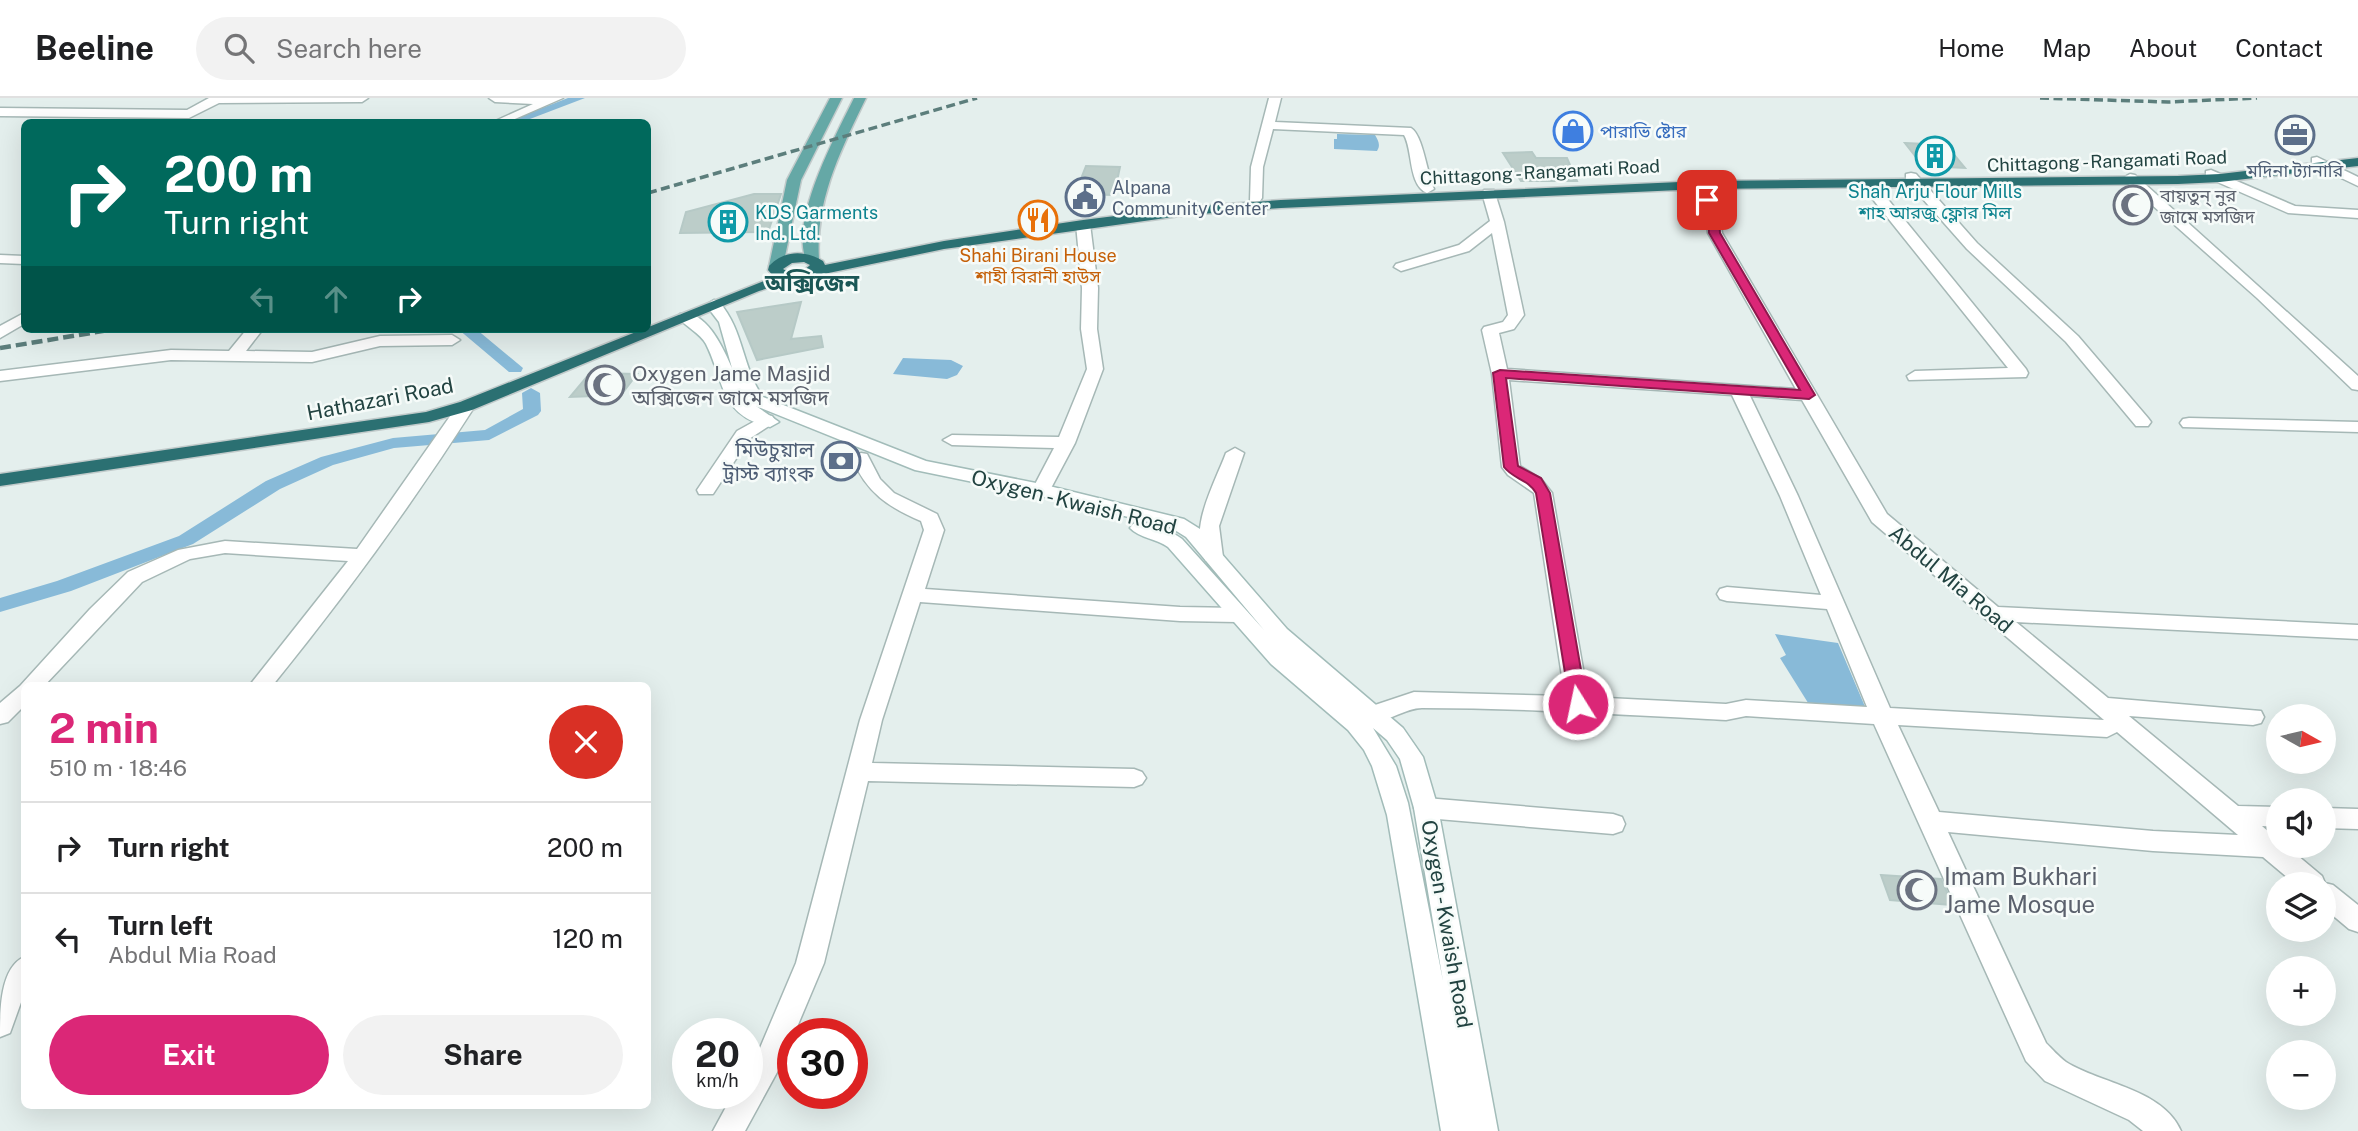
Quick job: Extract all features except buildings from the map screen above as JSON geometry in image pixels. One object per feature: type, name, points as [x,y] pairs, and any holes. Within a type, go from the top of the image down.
[{"type":"highway","name":"Chittagong - Rangamati Road","points":[[815,265],[923,242],[1073,218],[1255,198],[1689,178],[2131,180],[2216,176],[2358,159]]},
{"type":"highway","name":"Chittagong - Rangamati Road","points":[[815,265],[1187,211],[1489,193],[1702,185],[1868,184],[1914,180]]},
{"type":"highway","points":[[651,323],[780,271],[815,265]]},
{"type":"highway","name":"Hathazari Road","points":[[651,331],[714,305],[780,271]]},
{"type":"highway","name":"Hathazari Road","points":[[0,471],[330,425],[432,407],[545,368],[626,333]]},
{"type":"highway","name":"Hathazari Road","points":[[0,480],[429,417],[467,405],[646,333]]},
{"type":"main road","points":[[780,271],[794,180],[836,98]]},
{"type":"main road","points":[[815,265],[809,239],[824,174],[860,98]]},
{"type":"street","points":[[0,112],[192,114],[217,98],[362,98]]},
{"type":"street","points":[[495,98],[555,99]]},
{"type":"street","points":[[1255,198],[1257,167],[1275,98]]},
{"type":"street","points":[[506,119],[555,99]]},
{"type":"street","points":[[0,120],[21,121]]},
{"type":"street","points":[[1270,125],[1407,131],[1412,134],[1420,174],[1427,189]]},
{"type":"street","points":[[2322,163],[2358,183]]},
{"type":"street","points":[[2216,176],[2294,210],[2358,214]]},
{"type":"street","points":[[1914,180],[1972,246],[2072,339],[2142,422]]},
{"type":"street","points":[[2131,180],[2262,295],[2358,385]]},
{"type":"street","points":[[1868,184],[2020,373],[1915,376]]},
{"type":"street","name":"Abdul Mia Road","points":[[1702,185],[1713,214],[1715,233],[1879,518],[2266,844]]},
{"type":"street","points":[[1489,193],[1516,315],[1508,326],[1490,330],[1500,373],[1511,467],[1515,472],[1536,481],[1543,493],[1578,704]]},
{"type":"street","points":[[1401,267],[1464,248],[1497,222]]},
{"type":"street","points":[[1041,490],[1066,443],[1095,369],[1089,328],[1090,288],[1083,224]]},
{"type":"street","points":[[0,259],[21,260]]},
{"type":"street","name":"Oxygen - Kwaish Road","points":[[714,305],[732,335],[744,382],[757,401],[921,466],[1041,490],[1177,523],[1193,533],[1279,634],[1395,734],[1411,757],[1426,808],[1483,1131]]},
{"type":"street","name":"Oxygen - Kwaish Road","points":[[686,317],[712,339],[737,403],[766,420],[917,478],[1165,536],[1181,550],[1282,662],[1357,725],[1372,744],[1392,782],[1456,1131]]},
{"type":"street","points":[[0,333],[21,320]]},
{"type":"street","points":[[234,355],[253,333]]},
{"type":"street","points":[[0,376],[171,355],[312,356],[380,341],[452,340]]},
{"type":"street","points":[[1500,373],[1809,395]]},
{"type":"street","points":[[1739,391],[1789,496],[1882,715],[2036,1052],[2054,1070],[2140,1110],[2166,1131]]},
{"type":"street","points":[[263,682],[362,556],[434,458],[467,405]]},
{"type":"street","points":[[706,490],[743,435],[766,420]]},
{"type":"street","points":[[2189,423],[2356,429]]},
{"type":"street","points":[[952,440],[1066,443]]},
{"type":"street","points":[[1213,557],[1209,526],[1235,453]]},
{"type":"street","points":[[728,1131],[771,1056],[810,963],[871,720],[934,530],[930,518],[891,502],[866,473],[861,458]]},
{"type":"street","points":[[35,682],[135,577],[185,554],[225,547],[362,556]]},
{"type":"street","points":[[1727,594],[1835,603]]},
{"type":"street","points":[[912,596],[1180,614],[1237,615]]},
{"type":"street","points":[[1993,614],[2358,632]]},
{"type":"street","points":[[0,716],[21,696]]},
{"type":"street","points":[[1374,714],[1414,700],[1578,704],[1726,712],[1746,708],[2107,729]]},
{"type":"street","points":[[2102,706],[2253,717]]},
{"type":"street","points":[[860,772],[1134,778]]},
{"type":"street","points":[[1426,808],[1614,824]]},
{"type":"street","points":[[2232,816],[2266,817]]},
{"type":"street","points":[[2336,818],[2358,819]]},
{"type":"street","points":[[1930,821],[2152,841],[2266,847]]},
{"type":"street","name":"Abdul Mia Road","points":[[2282,858],[2299,872]]},
{"type":"street","points":[[2336,903],[2358,921]]},
{"type":"street","points":[[0,1024],[5,1002],[21,974]]},
{"type":"water","points":[[1337,134],[1375,135],[1379,143],[1378,149],[1334,149]]},
{"type":"water","points":[[903,358],[951,360],[963,366],[957,375],[947,379],[893,374]]},
{"type":"water","points":[[1775,634],[1838,643],[1866,709],[1810,706],[1780,658],[1786,655]]},
{"type":"waterway","points":[[520,119],[579,98]]},
{"type":"waterway","points":[[471,333],[515,368]]},
{"type":"waterway","points":[[0,605],[64,586],[186,540],[273,485],[327,461],[393,443],[489,435],[532,411],[531,393]]},
{"type":"railway","points":[[651,192],[977,98]]},
{"type":"railway","points":[[2040,98],[2168,102],[2257,98]]},
{"type":"railway","points":[[0,348],[91,333]]},
{"type":"place","name":"পারাভি ষ্টোর","points":[[1573,131]]},
{"type":"place","name":"মদিনা ট্যানারি","points":[[2295,135]]},
{"type":"place","name":"Shah Arju Flour Mills শাহ আরজু ফ্লোর মিল","points":[[1935,156]]},
{"type":"place","name":"Alpana Community Center","points":[[1085,197]]},
{"type":"place","name":"বায়তুন্ নুর জামে মসজিদ","points":[[2133,205]]},
{"type":"place","name":"Shahi Birani House শাহী বিরানী হাউস","points":[[1038,220]]},
{"type":"place","name":"KDS Garments Ind. Ltd.","points":[[728,222]]},
{"type":"place","name":"Oxygen Jame Masjid অক্সিজেন জামে মসজিদ","points":[[605,385]]},
{"type":"place","name":"মিউচুয়াল ট্রাস্ট ব্যাংক","points":[[841,461]]},
{"type":"place","name":"Imam Bukhari Jame Mosque","points":[[1917,890]]},
{"type":"district","name":"অক্সিজেন","points":[[812,282]]},
{"type":"route","points":[[1578,704],[1543,493],[1536,481],[1515,472],[1511,467],[1500,373],[1809,395],[1715,233],[1713,214],[1707,200]]}]
